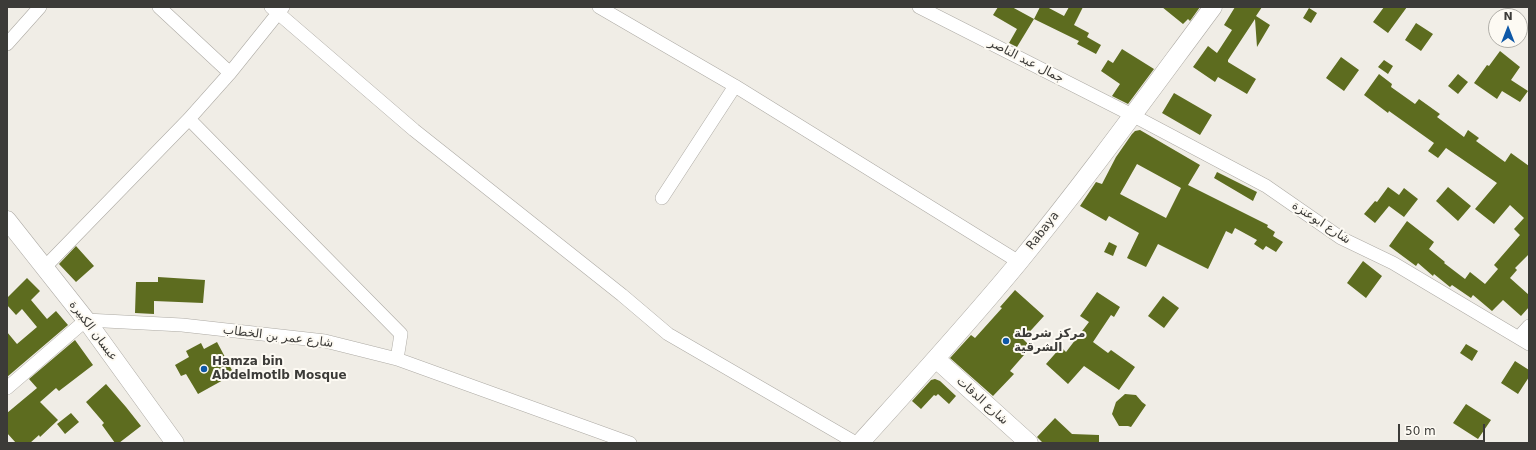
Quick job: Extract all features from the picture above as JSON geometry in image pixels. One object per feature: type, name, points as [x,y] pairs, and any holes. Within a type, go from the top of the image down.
[{"type":"street","points":[[7,44],[40,7]]},
{"type":"street","points":[[159,7],[230,73]]},
{"type":"street","points":[[599,7],[735,86],[1019,262]]},
{"type":"street","name":"جمال عبد الناصر","points":[[919,7],[1132,115]]},
{"type":"street","name":"Rabaya","points":[[860,443],[936,359],[1019,262],[1213,7]]},
{"type":"street","points":[[45,267],[189,119],[230,73],[278,9],[414,130],[616,290],[668,334],[856,443]]},
{"type":"street","points":[[662,198],[735,86]]},
{"type":"street","name":"شارع ابوعنزة","points":[[1132,115],[1266,186],[1341,238],[1393,263],[1524,341]]},
{"type":"street","points":[[189,119],[401,334],[397,359]]},
{"type":"street","name":"عبسان الكبيرة","points":[[7,220],[86,320],[175,443]]},
{"type":"street","points":[[7,388],[86,320]]},
{"type":"street","name":"شارع عمر بن الخطاب","points":[[86,320],[182,325],[325,341],[397,359],[630,443]]},
{"type":"street","points":[[1524,341],[1529,326]]},
{"type":"street","name":"شارع الدقات","points":[[936,359],[1029,443]]},
{"type":"building","points":[[998,7],[1012,7],[1034,19],[1017,47],[1009,43],[1017,29],[993,15]]},
{"type":"building","points":[[1040,7],[1047,7],[1064,16],[1069,7],[1083,7],[1074,25],[1089,33],[1087,37],[1101,45],[1096,54],[1077,44],[1079,41],[1034,19]]},
{"type":"building","points":[[1162,7],[1200,7],[1190,21],[1188,19],[1183,24]]},
{"type":"building","points":[[1235,7],[1262,7],[1256,16],[1270,25],[1257,47],[1255,19],[1228,60],[1228,62],[1256,79],[1247,94],[1218,77],[1215,82],[1193,67],[1208,46],[1217,53],[1232,30],[1224,25]]},
{"type":"building","points":[[1384,7],[1407,7],[1388,33],[1373,22]]},
{"type":"building","points":[[1309,8],[1317,13],[1311,23],[1303,18]]},
{"type":"building","points":[[1416,23],[1433,34],[1421,51],[1405,40]]},
{"type":"building","points":[[1122,49],[1154,69],[1128,104],[1112,96],[1120,84],[1101,71],[1108,60],[1113,63]]},
{"type":"building","points":[[1500,51],[1520,67],[1511,80],[1528,91],[1520,102],[1502,91],[1497,99],[1474,83],[1487,65],[1489,66]]},
{"type":"building","points":[[1341,57],[1359,70],[1344,91],[1326,78]]},
{"type":"building","points":[[1384,60],[1393,66],[1388,74],[1378,67]]},
{"type":"building","points":[[1379,74],[1392,84],[1391,87],[1415,104],[1419,99],[1440,114],[1437,117],[1464,137],[1468,130],[1479,138],[1476,141],[1505,162],[1511,153],[1529,166],[1529,254],[1515,268],[1517,270],[1510,278],[1529,295],[1529,307],[1521,316],[1503,300],[1492,311],[1473,295],[1471,298],[1452,285],[1450,287],[1434,274],[1433,276],[1418,263],[1416,266],[1389,246],[1407,221],[1434,242],[1429,249],[1445,262],[1444,263],[1465,279],[1470,272],[1485,284],[1498,269],[1494,265],[1520,235],[1514,229],[1524,218],[1510,205],[1494,224],[1475,209],[1497,183],[1446,148],[1438,158],[1428,151],[1434,143],[1389,111],[1388,113],[1364,95]]},
{"type":"building","points":[[1458,74],[1468,82],[1458,94],[1448,86]]},
{"type":"building","points":[[1174,93],[1212,115],[1200,135],[1162,113]]},
{"type":"building","points":[[1140,130],[1200,165],[1188,185],[1268,225],[1267,227],[1275,232],[1273,236],[1283,242],[1276,252],[1266,246],[1263,250],[1254,244],[1257,240],[1235,228],[1232,234],[1226,231],[1208,269],[1158,244],[1146,267],[1127,258],[1139,233],[1109,216],[1106,221],[1080,206],[1096,182],[1102,184],[1116,157],[1135,131]],"holes":[[[1137,164],[1181,188],[1166,218],[1120,194]]]},
{"type":"building","points":[[1217,172],[1257,192],[1253,201],[1214,178]]},
{"type":"building","points":[[1388,187],[1399,195],[1404,188],[1418,199],[1404,217],[1389,206],[1375,223],[1364,214],[1375,201],[1377,202]]},
{"type":"building","points":[[1448,187],[1471,206],[1458,221],[1436,201]]},
{"type":"building","points":[[1109,242],[1117,246],[1113,256],[1104,252]]},
{"type":"building","points":[[76,246],[94,266],[76,282],[59,264]]},
{"type":"building","points":[[1363,261],[1382,276],[1366,298],[1347,283]]},
{"type":"building","points":[[158,277],[205,280],[203,303],[154,301],[154,314],[135,313],[136,282],[158,282]]},
{"type":"building","points":[[27,278],[40,291],[31,300],[47,319],[56,311],[68,325],[7,377],[7,332],[17,344],[37,327],[22,309],[16,315],[7,305],[7,298]]},
{"type":"building","points":[[1015,290],[1044,316],[1023,339],[1031,347],[1010,371],[1014,374],[993,396],[950,358],[971,335],[975,338],[1002,308],[1000,307]]},
{"type":"building","points":[[1097,292],[1120,307],[1114,317],[1111,315],[1093,342],[1108,353],[1111,350],[1135,367],[1119,390],[1084,366],[1068,384],[1046,364],[1061,347],[1066,352],[1089,322],[1080,316]]},
{"type":"building","points":[[1163,296],[1179,308],[1164,328],[1148,316]]},
{"type":"building","points":[[75,340],[93,365],[59,391],[56,388],[40,402],[58,420],[40,437],[39,435],[30,443],[16,443],[7,433],[7,413],[37,388],[29,379]]},
{"type":"building","name":"Hamza bin Abdelmotlb Mosque","points":[[217,342],[234,374],[198,394],[186,374],[181,376],[175,365],[189,357],[186,351],[201,343],[204,349]]},
{"type":"building","points":[[1466,344],[1478,351],[1472,361],[1460,353]]},
{"type":"building","points":[[1515,361],[1529,370],[1529,377],[1518,394],[1501,383]]},
{"type":"building","points":[[935,379],[940,381],[956,396],[949,404],[938,394],[936,396],[934,395],[921,409],[912,401],[931,380]]},
{"type":"building","points":[[106,384],[141,426],[119,443],[115,443],[102,425],[104,423],[86,402]]},
{"type":"building","points":[[1125,394],[1136,395],[1146,405],[1131,427],[1119,426],[1112,414],[1116,402]]},
{"type":"building","points":[[1466,404],[1491,420],[1478,439],[1453,423]]},
{"type":"building","points":[[71,413],[79,422],[65,434],[57,424]]},
{"type":"building","points":[[1055,418],[1072,434],[1099,435],[1099,443],[1043,443],[1037,437]]},
{"type":"place","name":"مركز شرطة الشرقية","points":[[1006,341]]},
{"type":"place","name":"Hamza bin Abdelmotlb Mosque","points":[[204,369]]}]
